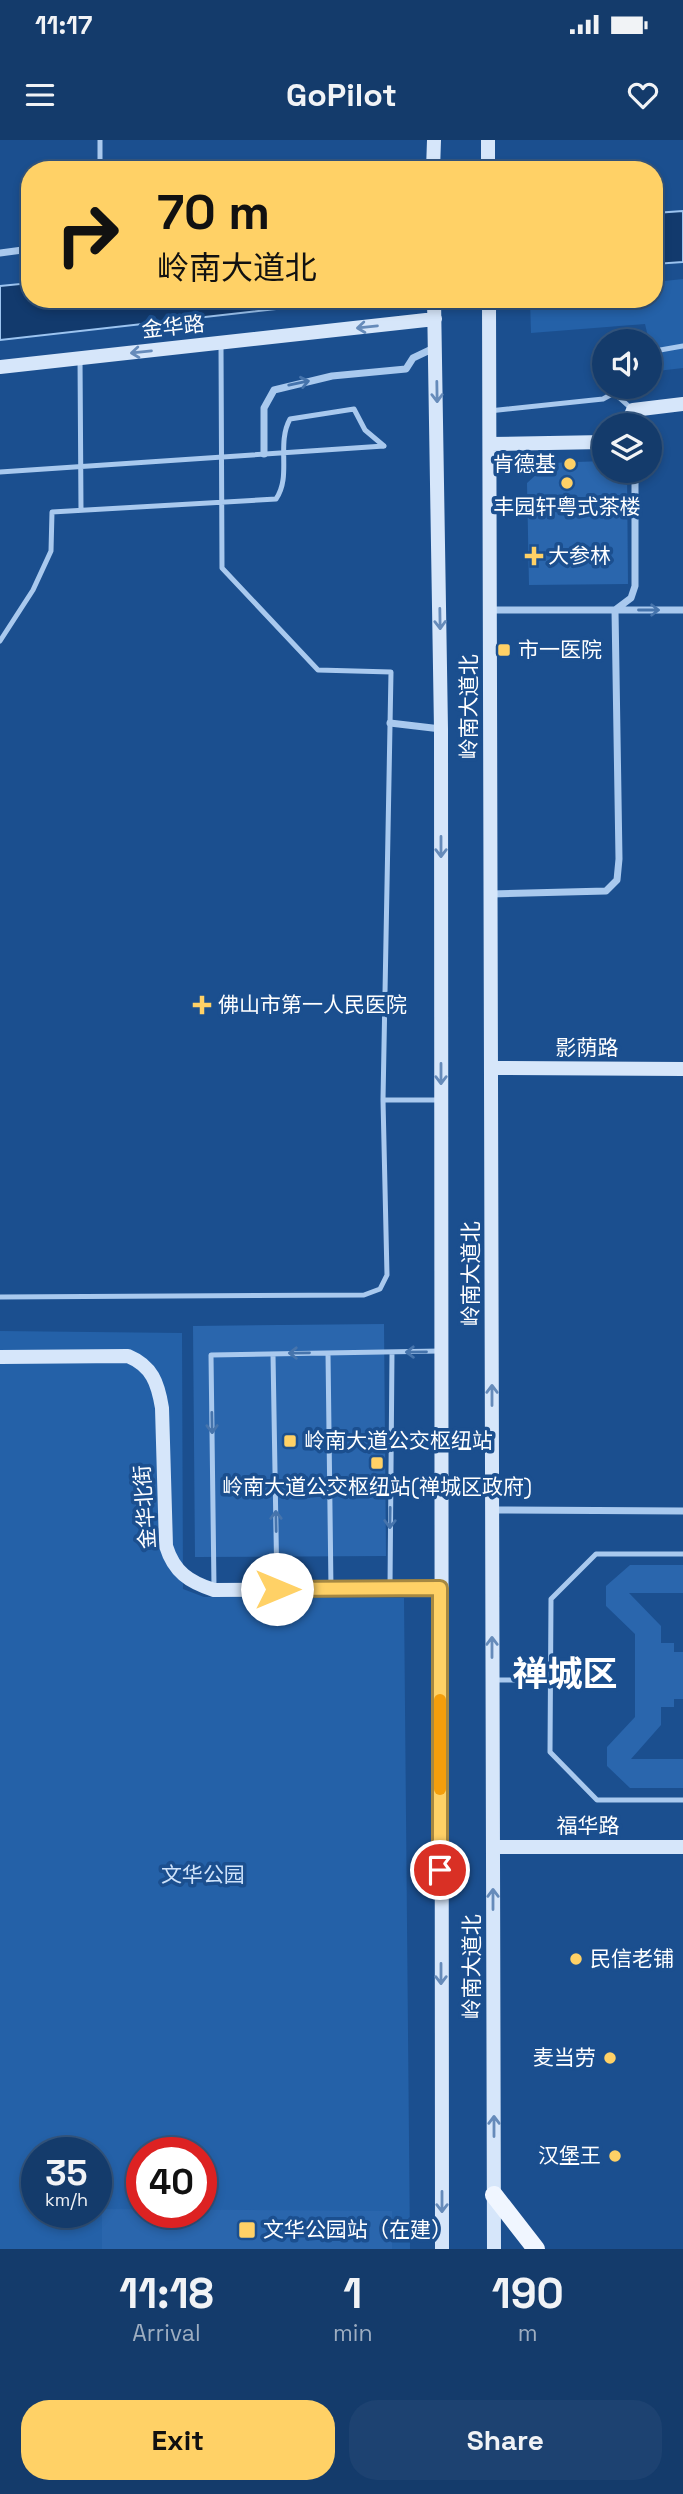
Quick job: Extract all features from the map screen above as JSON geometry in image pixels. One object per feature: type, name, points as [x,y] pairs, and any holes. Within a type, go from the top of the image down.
[{"type":"main road","points":[[433,161],[434,140]]},
{"type":"main road","points":[[488,140],[488,161]]},
{"type":"main road","name":"岭南大道北","points":[[434,308],[441,729],[442,2249]]},
{"type":"main road","name":"岭南大道北","points":[[489,308],[494,2249]]},
{"type":"main road","name":"金华路","points":[[0,367],[435,319]]},
{"type":"main road","points":[[632,413],[633,410],[683,404]]},
{"type":"main road","points":[[490,444],[592,442]]},
{"type":"main road","name":"影荫路","points":[[491,1068],[683,1069]]},
{"type":"main road","name":"金华北街","points":[[0,1357],[128,1356],[142,1362],[159,1387],[162,1408],[166,1546],[171,1562],[194,1583],[214,1590],[440,1588]]},
{"type":"main road","name":"福华路","points":[[493,1847],[683,1847]]},
{"type":"main road","points":[[494,2194],[536,2249]]},
{"type":"street","points":[[0,253],[21,250]]},
{"type":"street","points":[[264,454],[264,408],[274,390],[332,376],[406,369],[413,358],[436,347]]},
{"type":"street","points":[[615,610],[631,598],[635,586],[635,483]]},
{"type":"street","points":[[490,610],[683,610]]},
{"type":"street","points":[[491,894],[606,891],[617,880],[619,859],[615,610]]},
{"type":"street","points":[[390,723],[441,729]]},
{"type":"street","points":[[492,1510],[683,1511]]},
{"type":"lane","points":[[100,140],[100,161]]},
{"type":"lane","points":[[0,1297],[364,1295],[380,1289],[387,1275],[383,1100],[391,672],[318,670],[222,568],[220,343]]},
{"type":"lane","points":[[662,350],[683,346]]},
{"type":"lane","points":[[80,358],[81,510]]},
{"type":"lane","points":[[489,411],[603,399]]},
{"type":"lane","points":[[623,399],[633,410]]},
{"type":"lane","points":[[0,472],[81,465],[221,457],[283,453],[384,446],[365,430],[354,409],[303,414],[290,419],[283,432],[283,453],[283,489],[276,499],[52,512],[51,551],[33,590],[0,641]]},
{"type":"lane","points":[[383,1100],[440,1100]]},
{"type":"lane","points":[[390,1588],[392,1352]]},
{"type":"lane","points":[[214,1590],[211,1355],[440,1352]]},
{"type":"lane","points":[[328,1353],[331,1589]]},
{"type":"lane","points":[[274,1354],[277,1589]]},
{"type":"lane","points":[[683,1554],[596,1554],[551,1599],[550,1752],[597,1800],[683,1800]]},
{"type":"lane","points":[[492,1680],[551,1680]]},
{"type":"green space","points":[[683,279],[683,368],[662,370],[662,329],[646,329],[645,324],[531,333],[530,308],[663,308],[663,281]]},
{"type":"green space","name":"文华公园","points":[[0,1331],[182,1333],[183,1589],[204,1597],[404,1598],[410,2249],[0,2249]]},
{"type":"shaded area","points":[[683,211],[683,262],[663,263],[663,212]]},
{"type":"shaded area","points":[[21,284],[21,308],[285,308],[0,340],[0,286]]},
{"type":"building","points":[[592,461],[592,483],[627,483],[628,584],[529,585],[527,483],[549,463]]},
{"type":"building","name":"岭南大道公交枢纽站","points":[[384,1324],[386,1556],[195,1557],[193,1326]]},
{"type":"building","points":[[630,1565],[683,1565],[683,1593],[629,1593],[661,1626],[661,1643],[674,1643],[674,1652],[683,1652],[683,1699],[674,1699],[674,1707],[661,1707],[661,1725],[631,1759],[683,1759],[683,1788],[630,1788],[607,1766],[607,1747],[635,1717],[635,1634],[606,1606],[606,1586]]},
{"type":"building","name":"文华公园站（在建）","points":[[112,2209],[126,2209],[126,2228],[217,2228],[217,2210],[392,2211],[392,2249],[102,2249],[102,2228],[112,2228]]},
{"type":"slow traffic","points":[[440,1700],[440,1789]]},
{"type":"place","name":"肯德基","points":[[570,464]]},
{"type":"place","name":"丰园轩粤式茶楼","points":[[567,483]]},
{"type":"place","name":"大参林","points":[[534,556]]},
{"type":"place","name":"市一医院","points":[[504,650]]},
{"type":"place","name":"佛山市第一人民医院","points":[[202,1005]]},
{"type":"place","name":"岭南大道公交枢纽站","points":[[290,1441]]},
{"type":"place","name":"岭南大道公交枢纽站(禅城区政府)","points":[[377,1463]]},
{"type":"place","name":"民信老铺","points":[[576,1959]]},
{"type":"place","name":"麦当劳","points":[[610,2058]]},
{"type":"place","name":"汉堡王","points":[[615,2156]]},
{"type":"place","name":"文华公园站（在建）","points":[[247,2230]]},
{"type":"district","name":"禅城区","points":[[565,1674]]},
{"type":"route","points":[[277,1589],[440,1588],[440,1870]]}]
